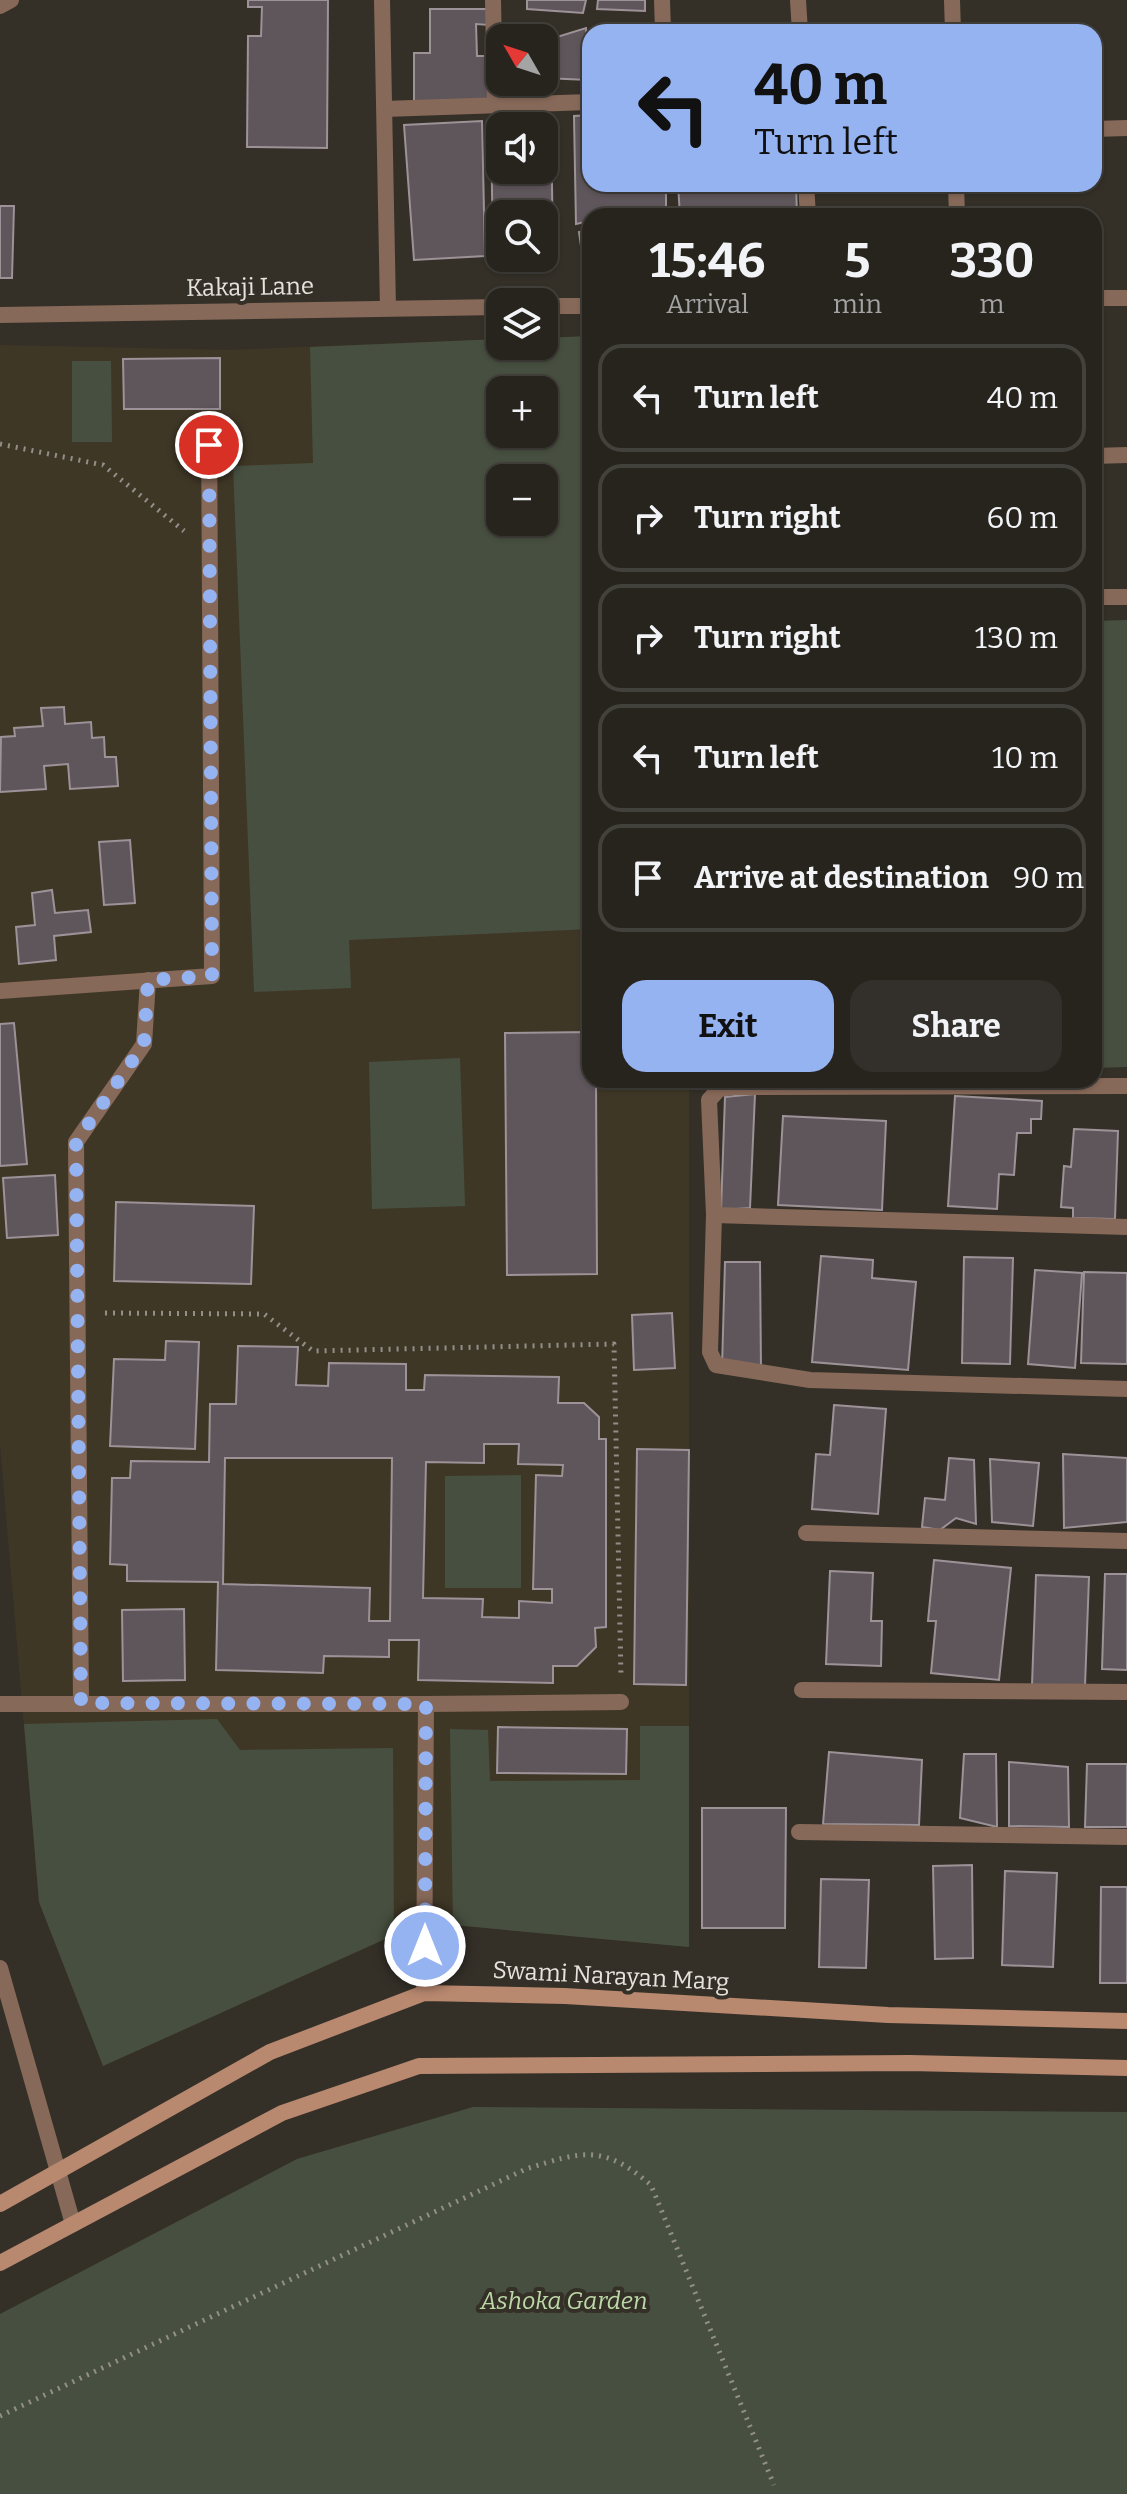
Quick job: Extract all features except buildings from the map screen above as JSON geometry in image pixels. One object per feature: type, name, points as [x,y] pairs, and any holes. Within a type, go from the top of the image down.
[{"type":"main road","name":"Swami Narayan Marg","points":[[0,2204],[270,2052],[424,1993],[565,1996],[888,2015],[1127,2021]]},
{"type":"main road","points":[[0,2263],[282,2113],[419,2066],[910,2063],[1127,2068]]},
{"type":"street","points":[[0,6],[11,0]]},
{"type":"street","points":[[382,0],[388,309]]},
{"type":"street","points":[[493,0],[495,105]]},
{"type":"street","points":[[662,0],[663,24]]},
{"type":"street","points":[[798,0],[800,24]]},
{"type":"street","points":[[952,0],[953,24]]},
{"type":"street","points":[[384,109],[582,102]]},
{"type":"street","points":[[1102,129],[1127,128]]},
{"type":"street","points":[[1102,298],[1127,298]]},
{"type":"street","points":[[558,306],[582,306]]},
{"type":"street","name":"Kakaji Lane","points":[[0,315],[486,307]]},
{"type":"street","points":[[0,991],[212,976],[209,419]]},
{"type":"street","points":[[1102,456],[1127,455]]},
{"type":"street","points":[[1102,597],[1127,597]]},
{"type":"street","points":[[81,1703],[76,1142],[144,1044],[148,980]]},
{"type":"street","points":[[1102,1085],[1127,1086]]},
{"type":"street","points":[[755,1088],[719,1089],[709,1100],[714,1215],[710,1352],[716,1365],[724,1369],[810,1380],[1127,1389]]},
{"type":"street","points":[[714,1215],[1127,1227]]},
{"type":"street","points":[[806,1533],[1127,1541]]},
{"type":"street","points":[[802,1690],[1127,1692]]},
{"type":"street","points":[[0,1704],[621,1702]]},
{"type":"street","points":[[424,1993],[426,1704]]},
{"type":"street","points":[[799,1832],[1127,1837]]},
{"type":"street","points":[[0,1968],[73,2224]]},
{"type":"path","points":[[0,444],[103,465],[210,551]]},
{"type":"path","points":[[78,1313],[264,1314],[313,1351],[614,1344],[621,1702]]},
{"type":"path","points":[[0,2416],[526,2169],[577,2153],[604,2154],[628,2165],[651,2185],[774,2485]]},
{"type":"shaded area","points":[[582,336],[582,1088],[689,1088],[689,1947],[424,1922],[103,2066],[39,1902],[0,1444],[0,345],[229,350],[486,340],[486,360],[558,360],[558,337]]},
{"type":"green space","points":[[582,336],[582,929],[349,940],[351,988],[254,992],[233,466],[313,463],[310,347],[486,340],[486,360],[558,360],[558,337]]},
{"type":"green space","points":[[72,361],[111,361],[112,442],[72,442]]},
{"type":"green space","points":[[1127,620],[1127,1067],[1102,1068],[1102,621]]},
{"type":"green space","points":[[460,1058],[465,1206],[372,1209],[369,1062]]},
{"type":"green space","points":[[521,1475],[521,1588],[445,1588],[445,1476]]},
{"type":"green space","points":[[217,1719],[240,1750],[393,1748],[394,1935],[103,2066],[39,1902],[24,1724]]},
{"type":"green space","points":[[640,1726],[689,1726],[689,1947],[453,1925],[450,1729],[488,1730],[490,1781],[640,1780]]},
{"type":"green space","name":"Ashoka Garden","points":[[473,2107],[1127,2112],[1127,2494],[0,2494],[0,2314],[297,2159]]},
{"type":"route","points":[[209,445],[212,976],[148,980],[144,1044],[76,1142],[81,1703],[426,1704],[425,1946]]}]
